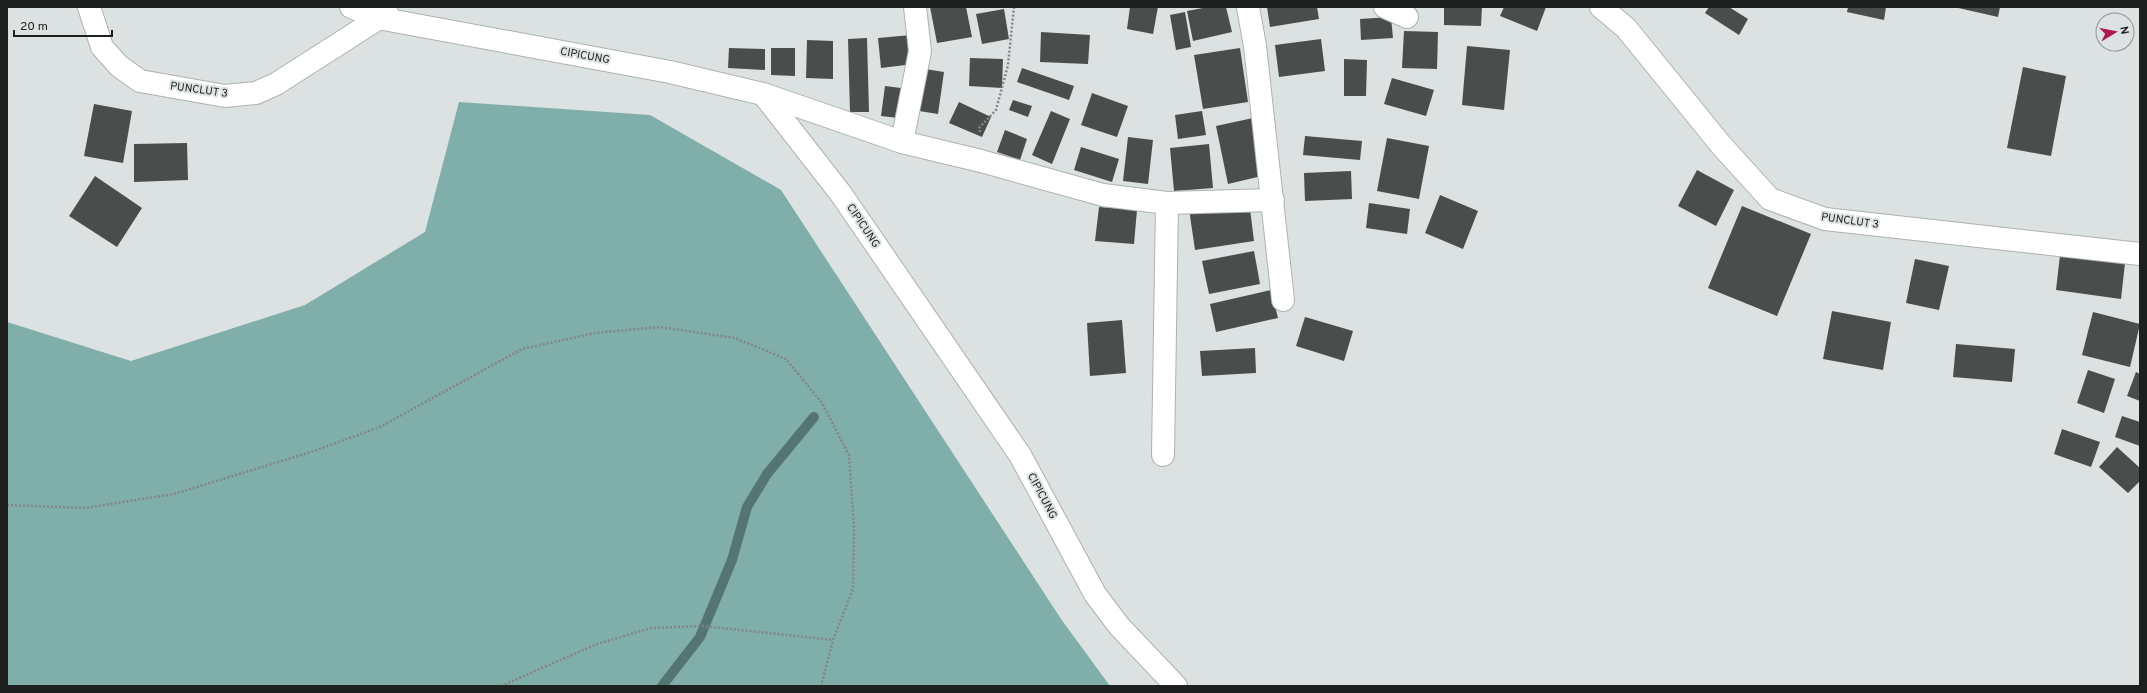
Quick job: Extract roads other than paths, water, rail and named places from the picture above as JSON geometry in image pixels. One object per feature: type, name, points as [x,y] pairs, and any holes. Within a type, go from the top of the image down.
[{"type":"street","name":"PUNCLUT 3","points":[[88,7],[102,47],[119,66],[140,81],[225,96],[256,93],[276,84],[378,18],[401,7]]},
{"type":"street","name":"CIPICUNG","points":[[351,7],[378,18],[670,72],[763,94],[841,194],[1020,455],[1095,594],[1106,611],[1176,686]]},
{"type":"street","points":[[902,142],[920,51],[915,7]]},
{"type":"street","points":[[1248,7],[1255,46],[1283,300]]},
{"type":"street","points":[[1385,7],[1407,17]]},
{"type":"street","name":"PUNCLUT 3","points":[[1601,7],[1626,28],[1721,145],[1770,199],[1825,219],[2140,254]]},
{"type":"street","points":[[763,94],[902,142],[981,161],[1103,195],[1167,203],[1273,200]]},
{"type":"street","points":[[1163,455],[1167,203]]},
{"type":"waterway","points":[[662,686],[700,637],[732,560],[747,507],[767,474],[814,417]]}]
